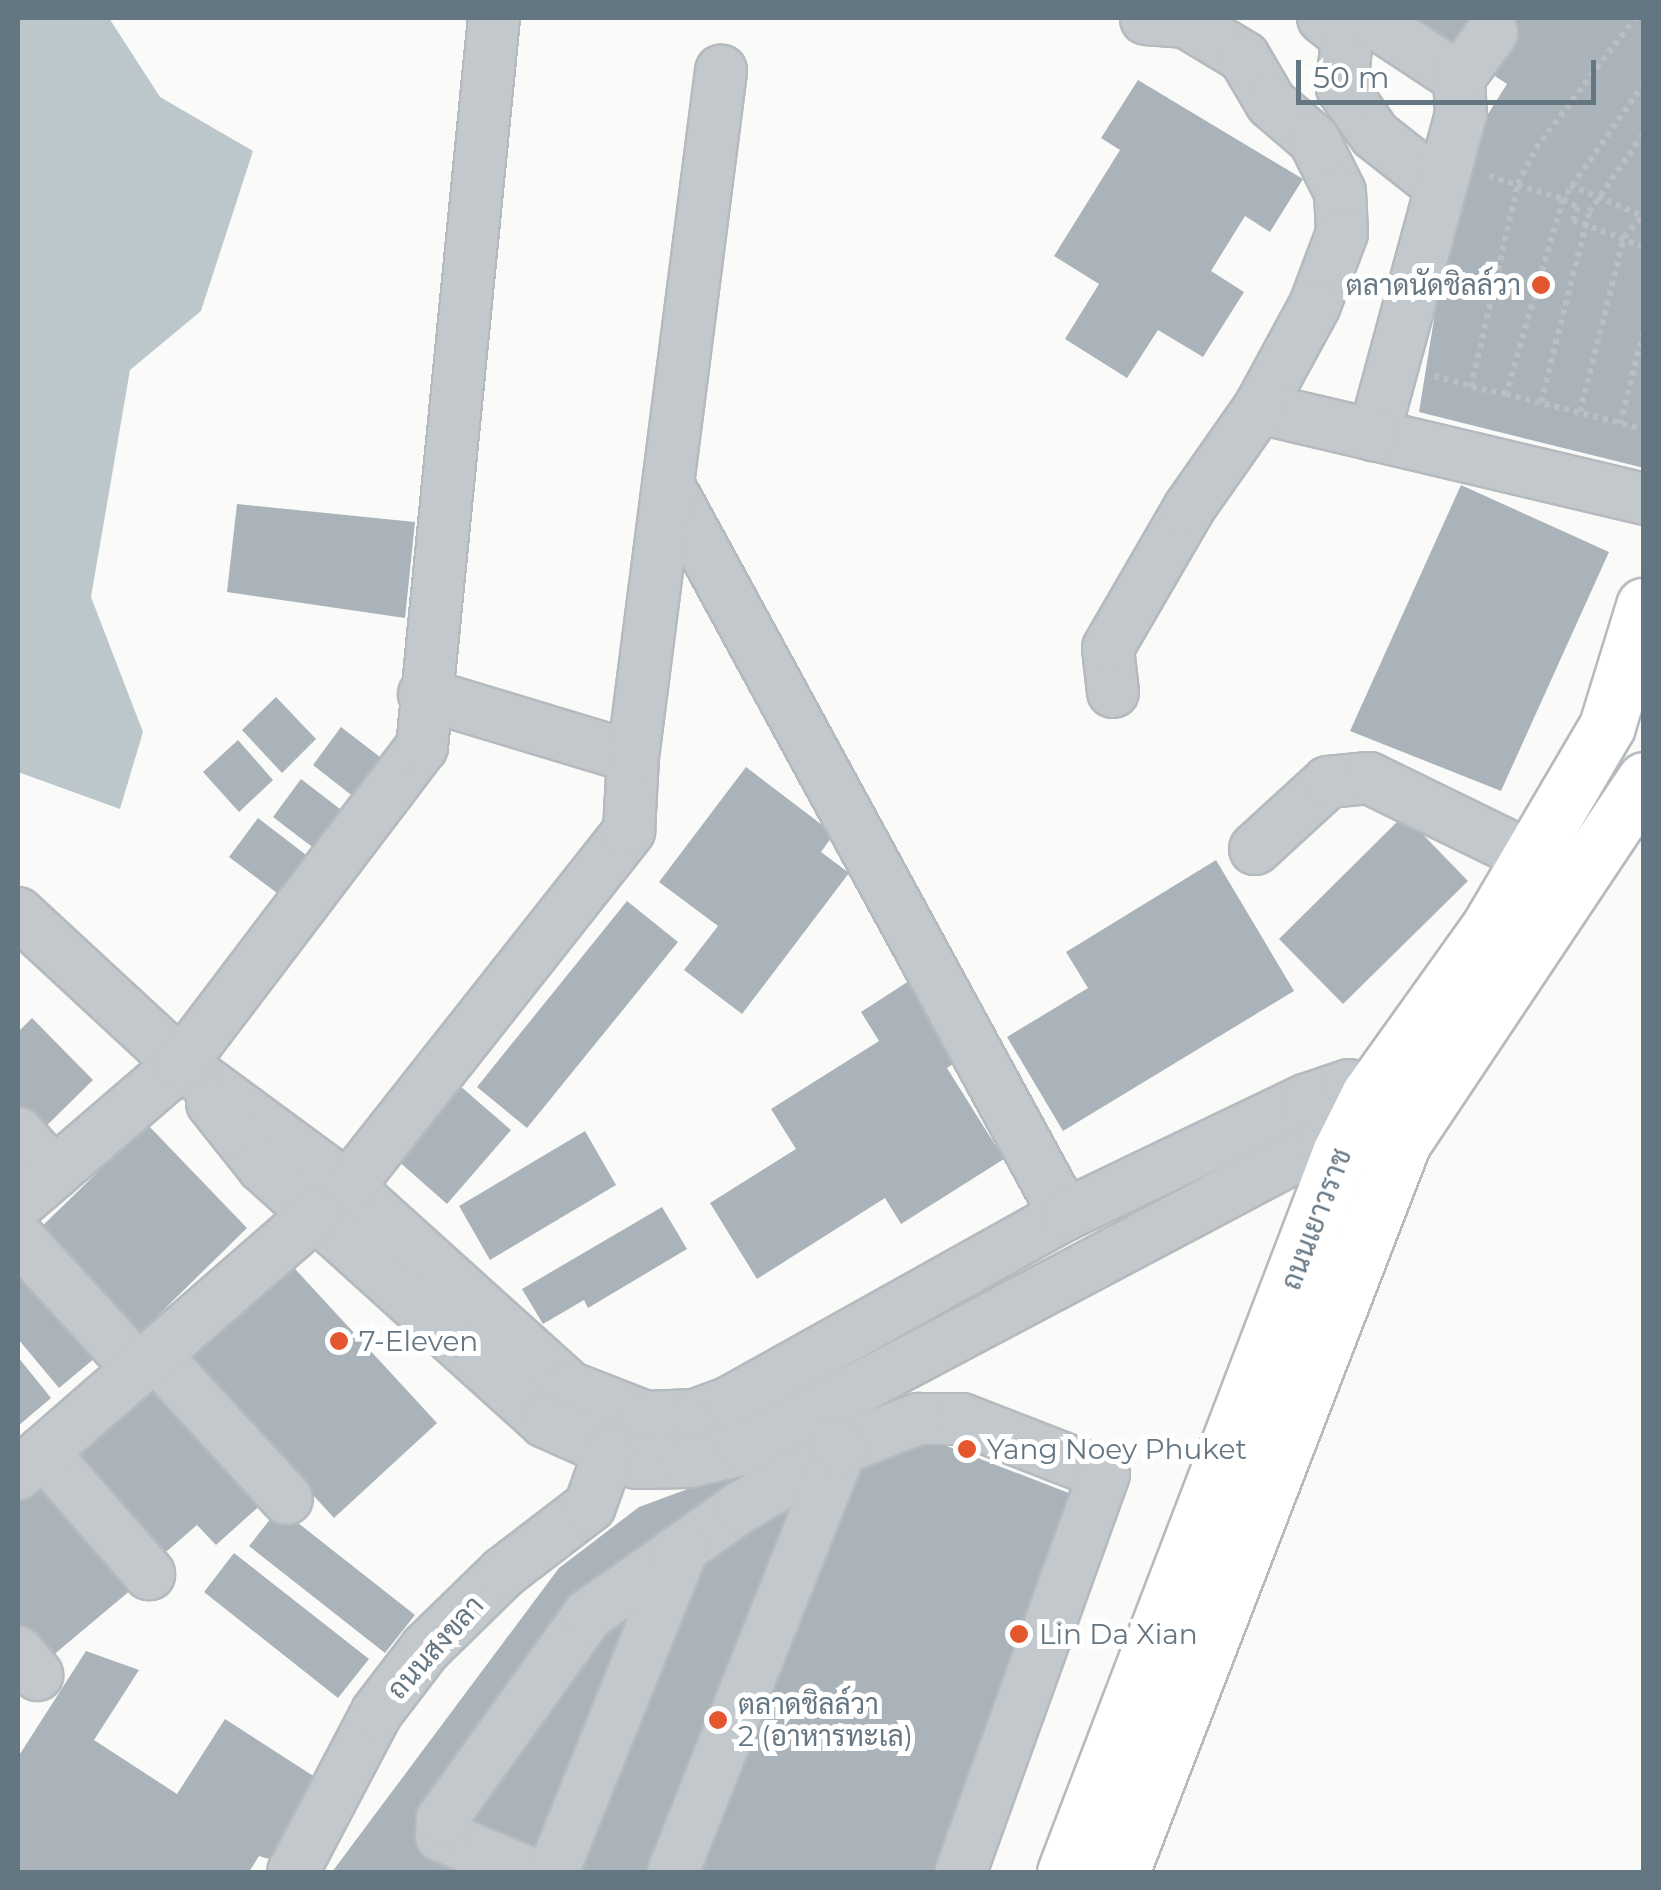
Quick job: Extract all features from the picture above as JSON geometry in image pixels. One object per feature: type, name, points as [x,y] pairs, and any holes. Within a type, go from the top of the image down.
[{"type":"main road","name":"ถนนเยาวราช","points":[[1065,1872],[1340,1152],[1369,1095],[1488,929],[1607,726],[1644,606]]},
{"type":"main road","name":"ถนนเยาวราช","points":[[1121,1872],[1391,1173],[1418,1120],[1644,780]]},
{"type":"street","points":[[18,1133],[36,1188],[181,1064],[422,747],[424,694],[494,18]]},
{"type":"street","points":[[1113,692],[1108,648],[1188,508],[1259,408],[1342,233],[1340,192],[1314,140],[1271,103],[1244,57],[1186,22],[1146,19]]},
{"type":"street","points":[[1437,184],[1375,135],[1342,88],[1352,23],[1460,78]]},
{"type":"street","points":[[1374,436],[1437,184],[1461,114],[1460,78],[1492,33]]},
{"type":"street","points":[[149,1574],[30,1463],[332,1201],[629,830],[633,757],[671,490],[721,71]]},
{"type":"street","points":[[1259,408],[1644,499]]},
{"type":"street","points":[[671,490],[1066,1215]]},
{"type":"street","points":[[424,694],[633,757]]},
{"type":"street","points":[[1256,849],[1328,782],[1369,778],[1531,857]]},
{"type":"street","points":[[18,913],[332,1201],[545,1422],[638,1463],[688,1462],[829,1430],[918,1419],[962,1419],[1104,1474],[961,1872]]},
{"type":"street","points":[[332,1201],[569,1387],[646,1417],[695,1415],[730,1402],[1066,1215],[1305,1100],[1349,1085],[1418,1120]]},
{"type":"street","points":[[528,1872],[441,1836],[442,1819],[588,1615],[683,1548],[829,1430],[886,1374],[1320,1144],[1391,1173]]},
{"type":"street","points":[[18,1237],[287,1498]]},
{"type":"street","points":[[886,1374],[918,1419]]},
{"type":"street","points":[[674,1872],[829,1430]]},
{"type":"street","name":"ถนนสงขลา","points":[[294,1872],[377,1712],[426,1648],[504,1572],[590,1506],[609,1453]]},
{"type":"street","points":[[553,1872],[683,1548]]},
{"type":"path","points":[[1635,18],[1536,148],[1518,184],[1471,386],[1644,430]]},
{"type":"path","points":[[1506,394],[1563,199],[1644,83]]},
{"type":"path","points":[[1541,402],[1595,200],[1644,133]]},
{"type":"path","points":[[1518,184],[1578,207],[1574,220],[1624,236],[1644,247]]},
{"type":"path","points":[[1570,185],[1595,200],[1643,216],[1624,236],[1580,412]]},
{"type":"path","points":[[1620,424],[1644,330]]},
{"type":"shaded area","points":[[18,18],[109,18],[160,97],[253,151],[201,311],[130,370],[91,597],[143,732],[120,809],[18,772]]},
{"type":"building","name":"ตลาดนัดชิลล์วา","points":[[1407,18],[1644,18],[1644,468],[1419,412],[1460,158],[1507,84]]},
{"type":"building","points":[[1138,80],[1303,179],[1270,232],[1245,216],[1211,271],[1244,292],[1203,357],[1158,330],[1127,378],[1065,339],[1099,284],[1054,256],[1120,150],[1101,138]]},
{"type":"building","points":[[1461,485],[1609,552],[1501,791],[1350,731]]},
{"type":"building","points":[[237,504],[415,522],[405,618],[227,592]]},
{"type":"building","points":[[276,697],[316,739],[282,773],[242,730]]},
{"type":"building","points":[[341,727],[393,767],[364,805],[313,765]]},
{"type":"building","points":[[238,740],[273,780],[239,812],[203,772]]},
{"type":"building","points":[[746,767],[834,834],[821,852],[849,873],[742,1014],[684,970],[718,926],[659,882]]},
{"type":"building","points":[[301,779],[353,819],[324,856],[273,817]]},
{"type":"building","points":[[1404,815],[1468,881],[1343,1004],[1279,939]]},
{"type":"building","points":[[258,818],[310,858],[281,896],[229,857]]},
{"type":"building","points":[[1216,860],[1294,991],[1063,1131],[1007,1037],[1088,988],[1066,952]]},
{"type":"building","points":[[627,901],[678,942],[527,1128],[477,1087]]},
{"type":"building","points":[[912,979],[962,1058],[947,1068],[1004,1159],[901,1224],[885,1198],[757,1279],[710,1203],[796,1149],[771,1109],[879,1041],[861,1012]]},
{"type":"building","points":[[32,1018],[93,1080],[34,1138],[18,1121],[18,1032]]},
{"type":"building","points":[[459,1085],[511,1130],[447,1204],[396,1159]]},
{"type":"building","points":[[147,1124],[247,1228],[135,1338],[34,1234]]},
{"type":"building","points":[[585,1131],[616,1185],[490,1260],[459,1206]]},
{"type":"building","points":[[662,1207],[687,1249],[588,1308],[584,1300],[543,1324],[522,1289]]},
{"type":"building","points":[[18,1255],[101,1353],[59,1388],[18,1339]]},
{"type":"building","points":[[285,1258],[437,1423],[334,1518],[183,1353]]},
{"type":"building","points":[[18,1357],[51,1398],[18,1426]]},
{"type":"building","points":[[154,1376],[265,1501],[216,1545],[197,1525],[159,1558],[67,1454]]},
{"type":"building","name":"ตลาดชิลล์วา 2 (อาหารทะเล)","points":[[877,1419],[1074,1495],[933,1872],[332,1872],[559,1568],[639,1507]]},
{"type":"building","points":[[45,1473],[138,1584],[45,1662],[18,1630],[18,1496]]},
{"type":"building","points":[[279,1508],[415,1615],[385,1653],[249,1546]]},
{"type":"building","points":[[234,1553],[369,1659],[338,1698],[204,1592]]},
{"type":"building","points":[[86,1651],[139,1670],[94,1740],[177,1794],[225,1719],[315,1777],[269,1859],[259,1856],[249,1872],[18,1872],[18,1757]]},
{"type":"place","name":"ตลาดนัดชิลล์วา","points":[[1541,285]]},
{"type":"place","name":"7-Eleven","points":[[339,1341]]},
{"type":"place","name":"Yang Noey Phuket","points":[[967,1449]]},
{"type":"place","name":"Lin Da Xian","points":[[1019,1634]]},
{"type":"place","name":"ตลาดชิลล์วา 2 (อาหารทะเล)","points":[[718,1720]]}]
